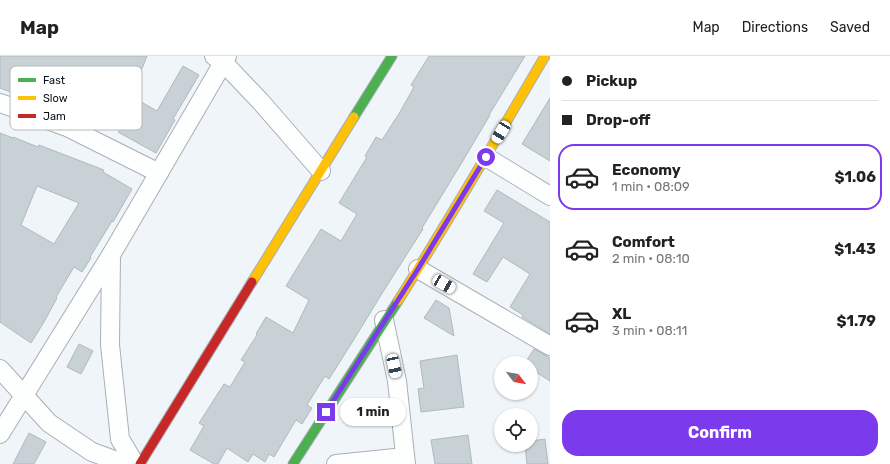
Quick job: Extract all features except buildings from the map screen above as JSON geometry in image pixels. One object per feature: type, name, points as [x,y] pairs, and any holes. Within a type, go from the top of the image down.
[{"type":"street","points":[[140,464],[392,56]]},
{"type":"street","points":[[293,464],[418,269],[545,56]]},
{"type":"street","points":[[0,434],[111,255],[159,173],[221,58],[321,171]]},
{"type":"street","points":[[0,103],[10,107]]},
{"type":"street","points":[[74,130],[159,173]]},
{"type":"street","points":[[486,157],[550,196]]},
{"type":"street","points":[[111,255],[110,345],[120,439],[135,464]]},
{"type":"street","points":[[418,269],[550,346]]},
{"type":"street","points":[[336,464],[405,460],[397,381],[384,320]]},
{"type":"street","points":[[0,368],[48,423],[92,452],[125,464]]},
{"type":"traffic: fast","points":[[354,117],[392,56]]},
{"type":"traffic: fast","points":[[293,464],[398,301]]},
{"type":"traffic: slow","points":[[398,301],[454,210],[545,56]]},
{"type":"traffic: slow","points":[[252,282],[354,117]]},
{"type":"traffic: jam","points":[[140,464],[252,282]]},
{"type":"route","points":[[326,412],[418,269],[486,157]]}]
